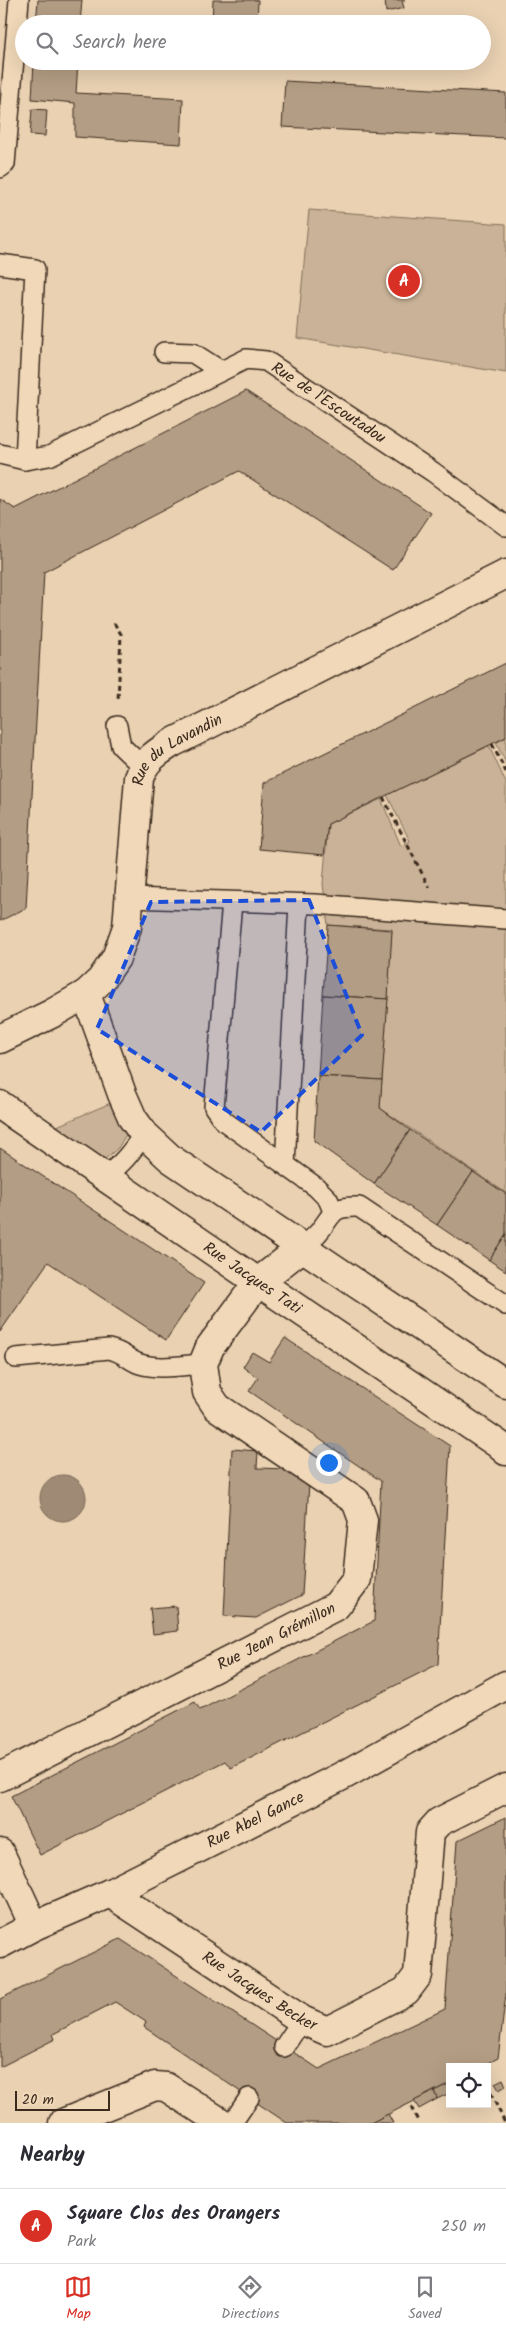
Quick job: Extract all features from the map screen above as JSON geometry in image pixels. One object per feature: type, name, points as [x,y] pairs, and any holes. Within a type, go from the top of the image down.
[{"type":"street","name":"Rue du Lavandin","points":[[0,1039],[53,1013],[86,994],[101,980],[116,958],[127,926],[138,789],[143,767],[154,754],[172,743],[506,574]]},
{"type":"street","points":[[86,994],[122,1094],[133,1119],[144,1134],[171,1159],[506,1384]]},
{"type":"street","name":"Rue Jacques Tati","points":[[0,1105],[506,1451]]},
{"type":"street","points":[[203,1364],[210,1347],[258,1282],[303,1247]]},
{"type":"street","name":"Rue Jean Grémillon","points":[[0,1777],[336,1606],[357,1579],[363,1520],[356,1501],[217,1407],[207,1392],[203,1364]]},
{"type":"street","name":"Rue Abel Gance","points":[[0,1944],[34,1926],[110,1893],[344,1775],[506,1685]]},
{"type":"street","name":"Rue Jacques Becker","points":[[110,1893],[302,2020],[327,2031],[406,1991],[418,1976],[430,1832],[439,1822],[506,1788]]},
{"type":"street","points":[[0,1853],[34,1926]]},
{"type":"street","points":[[63,2123],[155,2086],[166,2087],[222,2123]]},
{"type":"lane","points":[[17,15],[18,0]]},
{"type":"lane","points":[[0,168],[5,164],[15,38]]},
{"type":"lane","points":[[0,264],[35,269],[25,460]]},
{"type":"lane","points":[[164,352],[193,353],[221,371]]},
{"type":"lane","name":"Rue de l'Escoutadou","points":[[0,454],[25,460],[49,456],[246,359],[266,361],[441,478],[506,526]]},
{"type":"lane","points":[[117,726],[121,746],[143,767]]},
{"type":"lane","points":[[128,898],[299,904],[506,919]]},
{"type":"lane","points":[[232,902],[214,1107],[224,1121],[316,1187],[328,1199],[333,1211]]},
{"type":"lane","points":[[285,1165],[299,904]]},
{"type":"lane","points":[[105,1176],[117,1168],[144,1134]]},
{"type":"lane","points":[[303,1247],[318,1233],[333,1211],[343,1206],[359,1207],[506,1306]]},
{"type":"lane","points":[[16,1358],[109,1349],[120,1351],[138,1363],[149,1366],[203,1364]]},
{"type":"lane","points":[[284,2047],[302,2020]]},
{"type":"lane","points":[[232,2123],[249,2098]]},
{"type":"path","points":[[114,623],[121,634],[117,726]]},
{"type":"path","points":[[492,744],[506,772]]},
{"type":"path","points":[[383,797],[410,854],[444,914]]},
{"type":"path","points":[[491,2094],[505,2123]]},
{"type":"path","points":[[411,2107],[419,2123]]},
{"type":"highlighted area","points":[[309,900],[362,1035],[261,1132],[97,1029],[151,902]]},
{"type":"shaded area","points":[[309,210],[506,224],[506,373],[297,338]]},
{"type":"shaded area","points":[[506,737],[506,763],[496,743]]},
{"type":"shaded area","points":[[489,746],[506,783],[506,1193],[380,1108],[392,929],[328,925],[323,884],[328,824],[381,799],[401,846],[410,841],[387,795]]},
{"type":"shaded area","points":[[113,1102],[127,1133],[118,1148],[104,1160],[50,1129]]},
{"type":"shaded area","points":[[63,1475],[76,1479],[82,1485],[86,1498],[82,1511],[76,1517],[63,1521],[50,1517],[44,1511],[40,1498],[44,1485],[50,1479]]},
{"type":"building","points":[[38,0],[82,0],[81,15],[37,15]]},
{"type":"building","points":[[213,0],[258,0],[257,15],[212,15]]},
{"type":"building","points":[[385,0],[405,0],[402,1],[404,8],[386,12]]},
{"type":"building","points":[[34,70],[77,70],[76,93],[183,99],[181,144],[75,137],[75,103],[32,99]]},
{"type":"building","points":[[285,81],[506,93],[506,138],[282,127]]},
{"type":"building","points":[[32,109],[47,110],[45,136],[30,135]]},
{"type":"building","points":[[246,391],[431,513],[393,570],[239,471],[44,572],[26,908],[0,921],[0,499],[15,509]]},
{"type":"building","points":[[506,663],[506,737],[328,824],[324,855],[259,849],[264,783]]},
{"type":"building","points":[[328,925],[392,930],[388,999],[323,995]]},
{"type":"building","points":[[323,995],[388,999],[382,1080],[318,1076]]},
{"type":"building","points":[[318,1076],[382,1080],[380,1108],[410,1130],[374,1184],[314,1141]]},
{"type":"building","points":[[410,1130],[473,1172],[437,1225],[374,1184]]},
{"type":"building","points":[[0,1148],[204,1283],[166,1340],[48,1262],[0,1332]]},
{"type":"building","points":[[473,1172],[506,1194],[506,1234],[489,1260],[437,1225]]},
{"type":"building","points":[[506,1234],[506,1271],[489,1260]]},
{"type":"building","points":[[285,1338],[450,1446],[438,1664],[231,1768],[225,1761],[40,1855],[11,1796],[195,1702],[200,1710],[374,1621],[381,1481],[249,1391],[258,1378],[243,1367],[252,1352],[269,1362]]},
{"type":"building","points":[[232,1449],[258,1451],[257,1468],[287,1469],[309,1483],[302,1595],[256,1618],[224,1616]]},
{"type":"building","points":[[176,1606],[178,1631],[153,1634],[150,1608]]},
{"type":"building","points":[[506,1817],[506,1994],[498,2058],[489,2063],[446,2063],[446,2085],[371,2123],[287,2123],[144,2027],[146,2022],[115,2002],[53,2034],[55,2039],[0,2067],[0,1999],[120,1939],[319,2069],[445,2009],[457,1841]]},
{"type":"building","points":[[503,2079],[506,2086],[499,2090],[495,2083]]},
{"type":"building","points":[[446,2085],[446,2095],[437,2099],[434,2091]]},
{"type":"building","points":[[434,2091],[437,2099],[419,2109],[414,2101]]},
{"type":"building","points":[[388,2114],[393,2123],[371,2123]]},
{"type":"place","name":"Square Clos des Orangers","points":[[404,281]]}]
